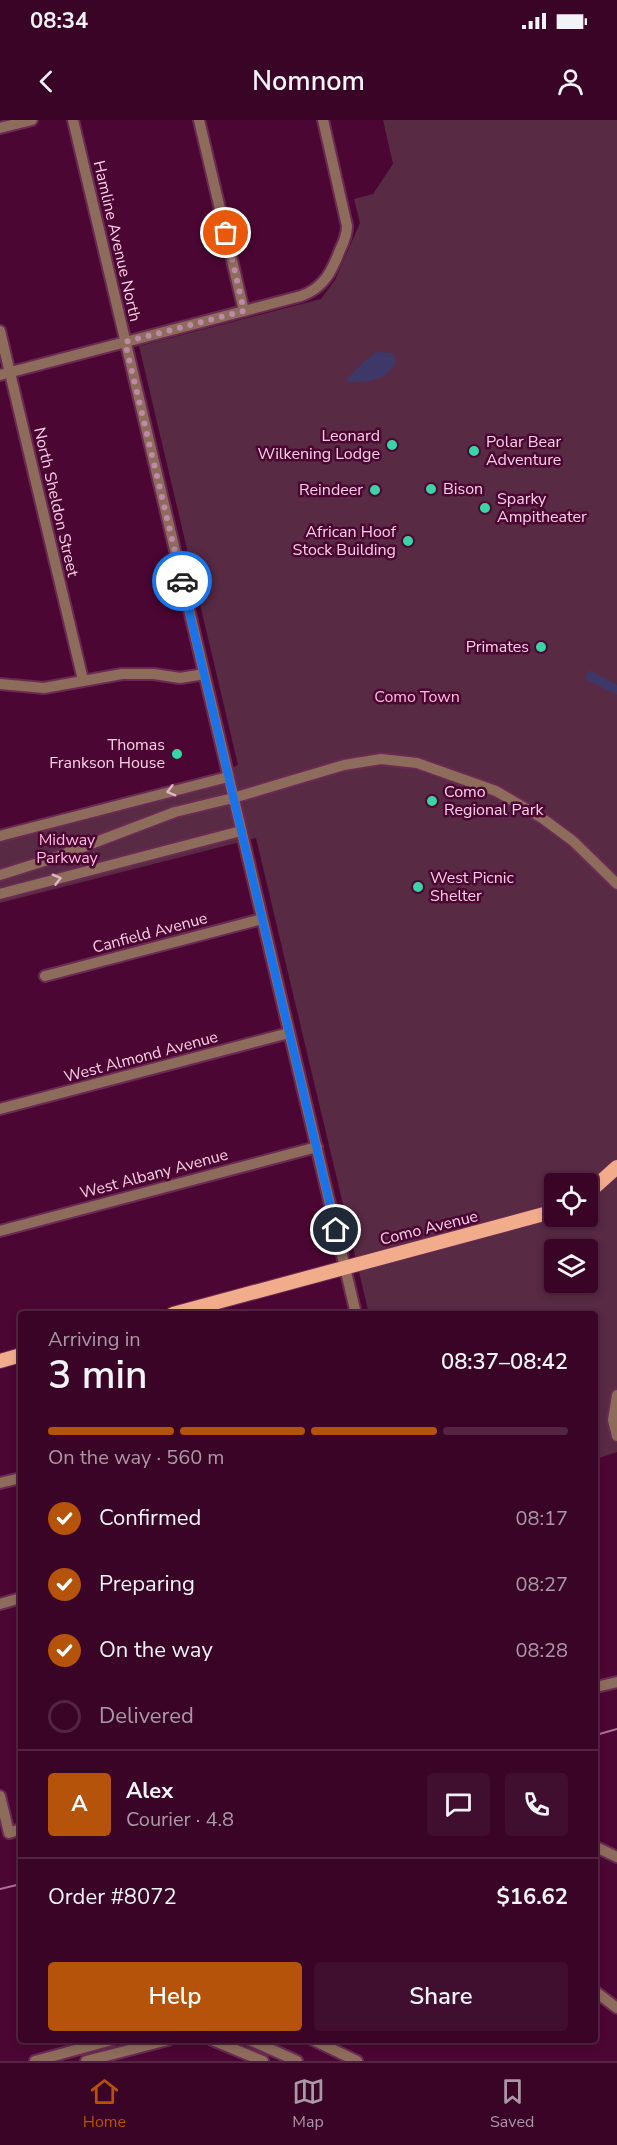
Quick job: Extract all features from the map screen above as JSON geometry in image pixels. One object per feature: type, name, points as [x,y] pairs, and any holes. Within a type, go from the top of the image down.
[{"type":"main road","points":[[598,1184],[617,1167]]},
{"type":"main road","name":"Como Avenue","points":[[184,1311],[544,1214]]},
{"type":"main road","points":[[0,1361],[18,1356]]},
{"type":"street","points":[[0,128],[32,120]]},
{"type":"street","name":"Hamline Avenue North","points":[[73,120],[355,1311]]},
{"type":"street","points":[[199,120],[244,311]]},
{"type":"street","points":[[5,374],[301,296],[320,286],[332,270],[345,238],[346,220],[323,120]]},
{"type":"street","name":"North Sheldon Street","points":[[0,331],[5,374],[83,680]]},
{"type":"street","points":[[0,684],[44,688],[122,674],[154,674],[180,678],[204,674]]},
{"type":"street","points":[[0,875],[54,858],[157,818],[355,762],[393,759],[417,763],[496,791],[542,818],[573,841],[617,884]]},
{"type":"street","points":[[0,836],[228,777]]},
{"type":"street","points":[[0,894],[241,831]]},
{"type":"street","name":"Canfield Avenue","points":[[45,976],[262,919]]},
{"type":"street","name":"West Almond Avenue","points":[[0,1109],[289,1033]]},
{"type":"street","name":"West Albany Avenue","points":[[0,1231],[316,1147]]},
{"type":"street","points":[[617,1395],[613,1420],[617,1436]]},
{"type":"street","points":[[0,1483],[18,1479]]},
{"type":"street","points":[[0,1604],[18,1599]]},
{"type":"street","points":[[598,1687],[617,1682]]},
{"type":"street","points":[[0,1796],[9,1833],[18,1830]]},
{"type":"street","points":[[598,1848],[617,1857]]},
{"type":"street","points":[[598,1994],[617,2008]]},
{"type":"street","points":[[35,2061],[101,2043]]},
{"type":"street","points":[[86,2061],[156,2043]]},
{"type":"street","points":[[219,2043],[263,2061]]},
{"type":"street","points":[[257,2043],[297,2061]]},
{"type":"street","points":[[319,2043],[357,2061]]},
{"type":"green space","name":"Como Regional Park","points":[[383,120],[617,120],[617,1452],[598,1458],[598,1311],[368,1311],[256,838],[0,903],[0,830],[218,775],[238,765],[139,346],[321,299],[335,280],[360,223],[354,199],[373,194],[393,164]]},
{"type":"shaded area","points":[[376,352],[392,353],[396,361],[388,373],[375,380],[346,381],[351,374]]},
{"type":"shaded area","points":[[589,670],[617,685],[617,695],[585,679]]},
{"type":"railway","points":[[598,1734],[617,1729]]},
{"type":"railway","points":[[0,1889],[18,1885]]},
{"type":"way so far","points":[[182,581],[125,342],[244,311],[226,233]]},
{"type":"place","name":"Leonard Wilkening Lodge","points":[[392,445]]},
{"type":"place","name":"Polar Bear Adventure","points":[[474,451]]},
{"type":"place","name":"Bison","points":[[431,489]]},
{"type":"place","name":"Reindeer","points":[[375,490]]},
{"type":"place","name":"Sparky Ampitheater","points":[[485,508]]},
{"type":"place","name":"African Hoof Stock Building","points":[[408,541]]},
{"type":"place","name":"Primates","points":[[541,647]]},
{"type":"place","name":"Thomas Frankson House","points":[[177,754]]},
{"type":"place","name":"Como Regional Park","points":[[432,801]]},
{"type":"place","name":"West Picnic Shelter","points":[[418,887]]},
{"type":"route","points":[[182,581],[336,1230]]},
{"type":"park label","name":"Como Town","points":[[417,697]]},
{"type":"park label","name":"Midway Parkway","points":[[67,849]]}]
